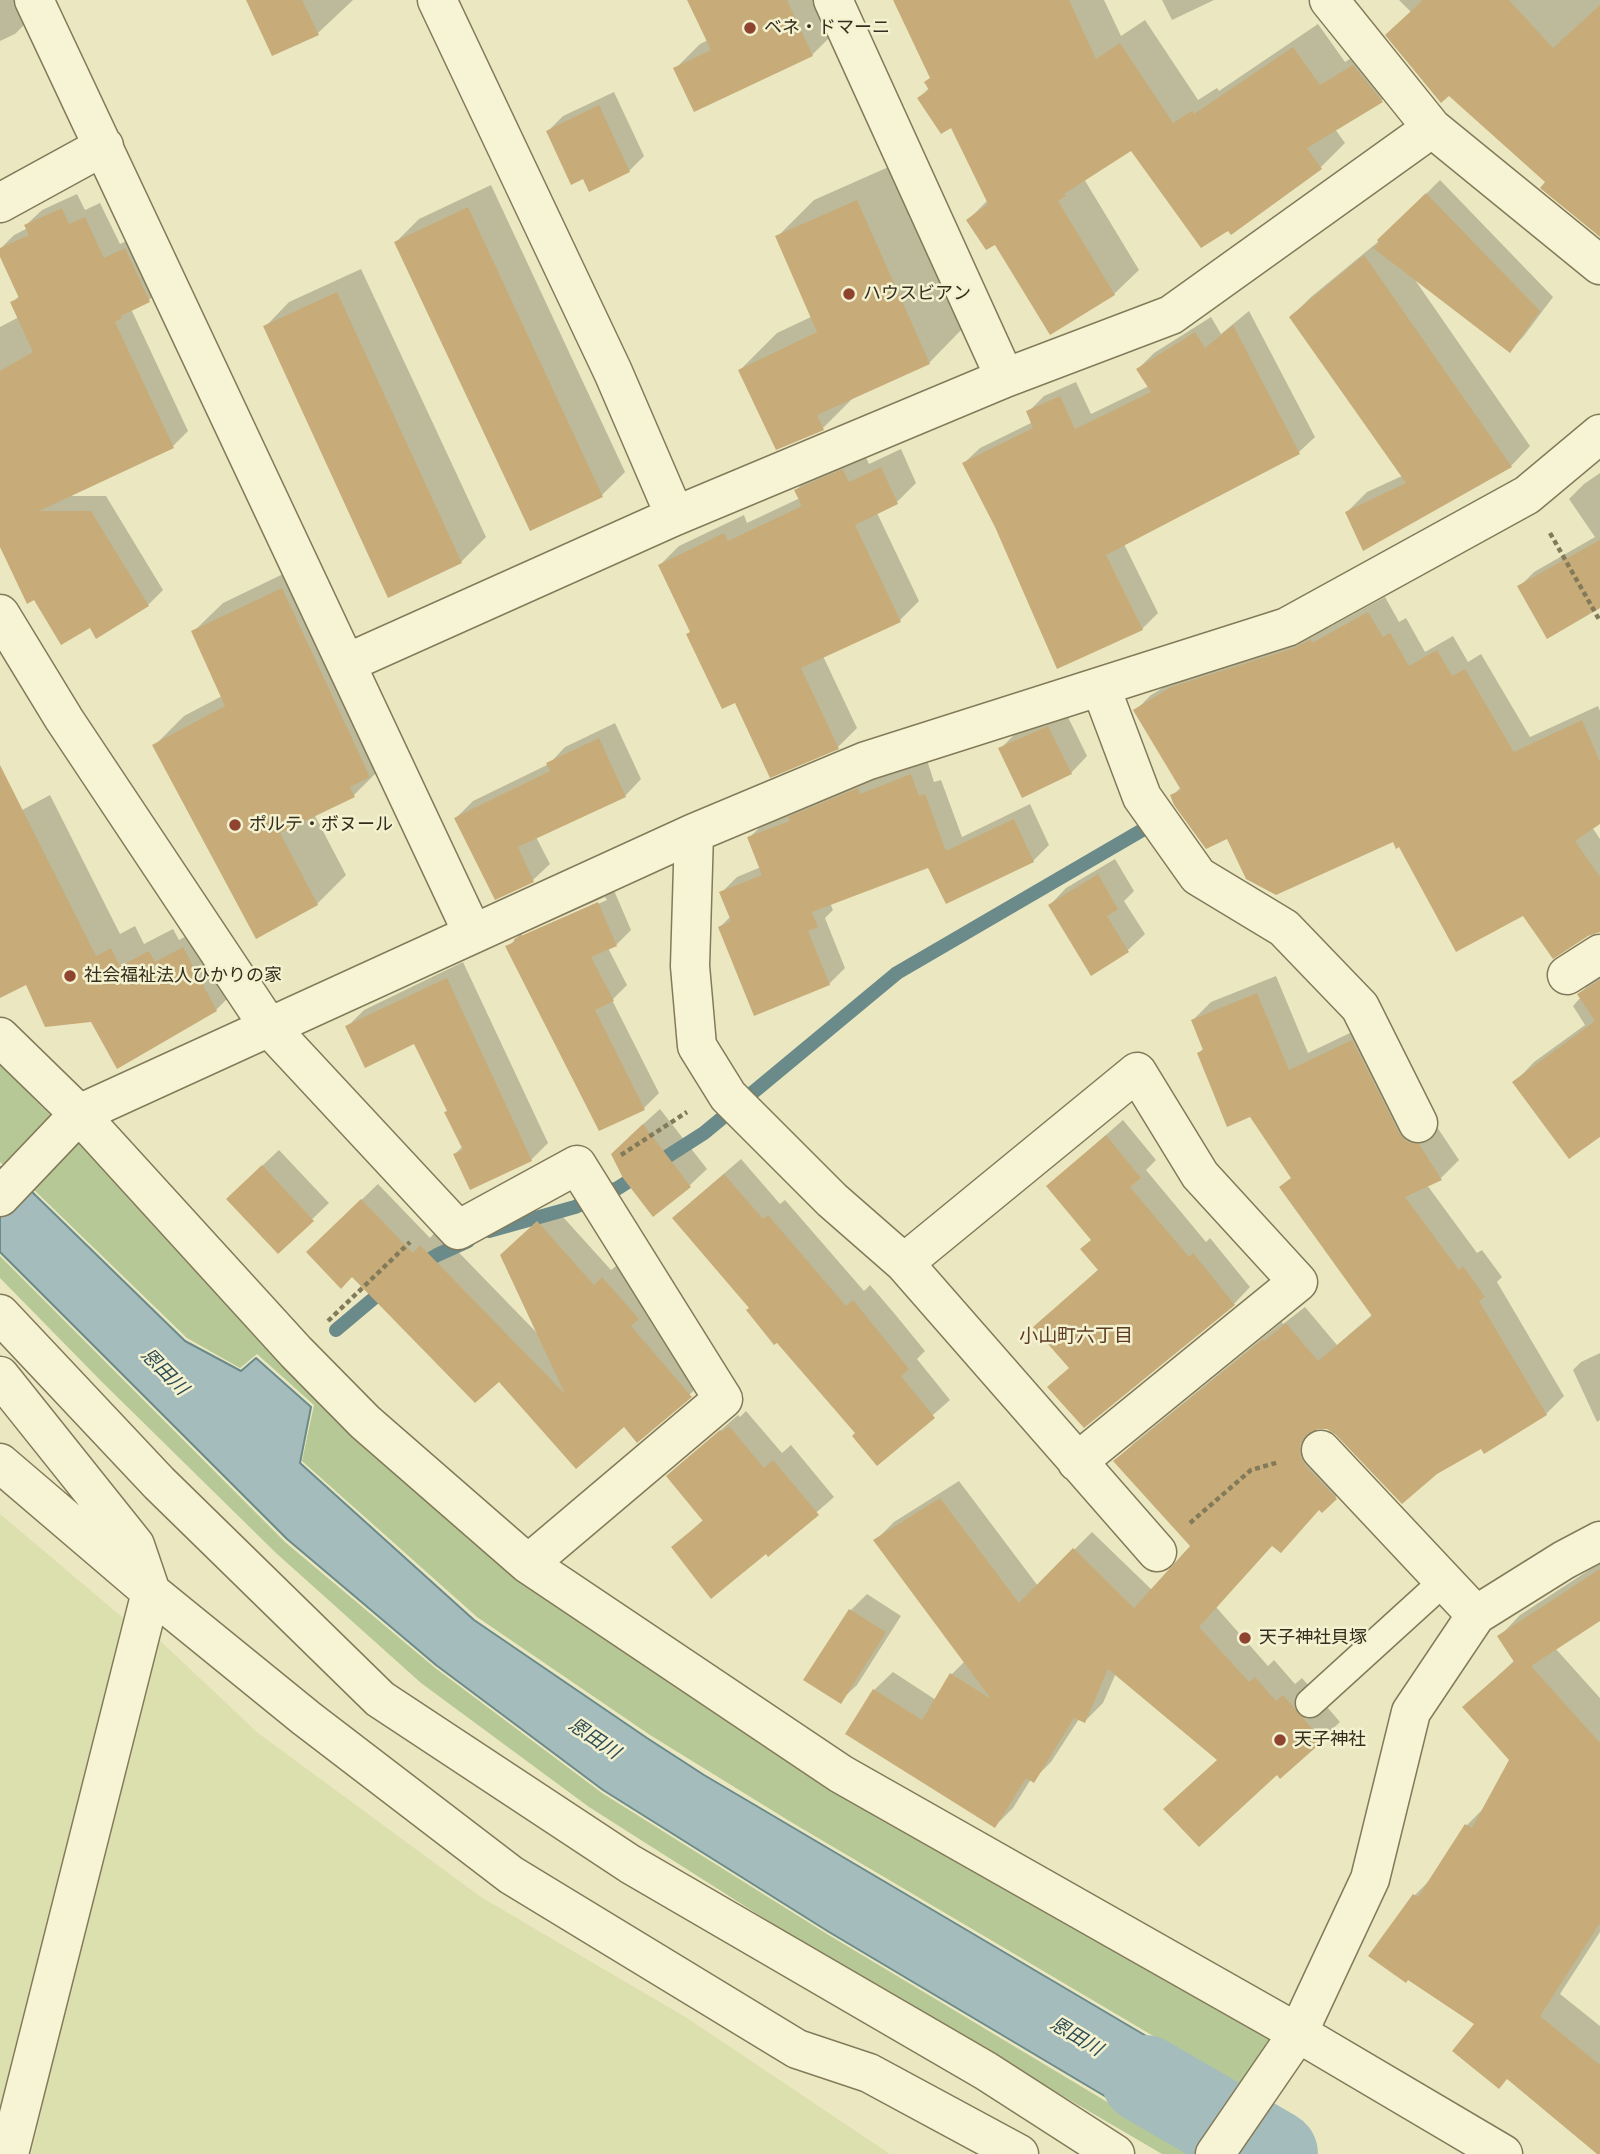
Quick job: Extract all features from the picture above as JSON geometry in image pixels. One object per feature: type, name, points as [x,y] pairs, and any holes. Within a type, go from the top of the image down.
[{"type":"street","points":[[34,0],[473,934]]},
{"type":"street","points":[[437,0],[613,372],[674,516]]},
{"type":"street","points":[[833,0],[1005,378]]},
{"type":"street","points":[[1329,0],[1432,128],[1600,265]]},
{"type":"street","points":[[346,663],[674,516],[1005,378],[1171,315],[1432,128]]},
{"type":"street","points":[[0,203],[104,146]]},
{"type":"street","points":[[0,1196],[79,1114],[694,833],[866,761],[1287,627],[1527,495],[1600,434]]},
{"type":"street","points":[[0,614],[64,719],[269,1027],[458,1230],[577,1165],[723,1399],[528,1564]]},
{"type":"street","points":[[1101,688],[1142,797],[1198,876],[1284,928],[1360,1007],[1418,1123]]},
{"type":"street","points":[[694,833],[690,966],[696,1046],[726,1092],[759,1129],[832,1200],[904,1263],[1157,1552]]},
{"type":"street","points":[[1567,975],[1600,954]]},
{"type":"street","points":[[0,1037],[79,1114],[296,1352],[365,1422],[528,1564],[841,1774],[1298,2033],[1503,2154]]},
{"type":"street","points":[[904,1263],[1137,1072],[1200,1175],[1298,1282],[1077,1462]]},
{"type":"street","points":[[0,1314],[159,1483],[380,1699],[630,1864],[986,2071],[1115,2154]]},
{"type":"street","points":[[0,1376],[135,1545],[151,1592],[9,2154]]},
{"type":"street","points":[[1321,1450],[1476,1615]]},
{"type":"street","points":[[0,1464],[306,1718],[511,1875],[797,2049],[869,2073],[1019,2154]]},
{"type":"street","points":[[1215,2154],[1298,2033],[1370,1879],[1411,1712],[1476,1615],[1564,1560],[1600,1541]]},
{"type":"lane","points":[[1310,1703],[1443,1582]]},
{"type":"path","points":[[1527,495],[1600,621]]},
{"type":"path","points":[[586,1179],[726,1092]]},
{"type":"path","points":[[296,1352],[441,1212]]},
{"type":"path","points":[[1157,1552],[1251,1470],[1321,1450]]},
{"type":"green space","points":[[0,1064],[51,1116],[3,1165],[0,1162]]},
{"type":"green space","points":[[78,1138],[429,1494],[1273,2035],[1238,2086],[791,1822],[650,1735],[477,1617],[302,1461],[314,1405],[257,1354],[240,1368],[187,1338],[30,1186]]},
{"type":"green space","points":[[0,1256],[285,1542],[434,1667],[602,1793],[827,1934],[1194,2154],[1162,2154],[817,1952],[589,1807],[421,1683],[276,1553],[101,1381],[0,1278]]},
{"type":"green space","points":[[0,1514],[127,1621],[0,2145]]},
{"type":"green space","points":[[153,1634],[258,1733],[481,1897],[687,2018],[890,2154],[31,2154]]},
{"type":"water","points":[[0,1167],[28,1188],[185,1341],[241,1371],[256,1358],[311,1407],[300,1463],[474,1620],[704,1775],[1236,2089],[1197,2151],[829,1932],[603,1790],[436,1665],[287,1539],[0,1252]]},
{"type":"building","points":[[246,0],[302,0],[319,35],[272,56]]},
{"type":"building","name":"ベネ・ドマーニ","points":[[687,0],[787,0],[813,56],[694,112],[673,68],[711,50]]},
{"type":"building","points":[[893,0],[1069,0],[1096,59],[1120,43],[1173,123],[1192,111],[1194,114],[1293,47],[1320,85],[1353,65],[1383,102],[1307,148],[1322,169],[1231,235],[1228,231],[1201,248],[1131,151],[1064,194],[1066,196],[1058,201],[1115,295],[1050,335],[995,245],[986,250],[966,220],[988,204],[951,128],[941,134],[917,98],[929,90],[924,82],[930,78]]},
{"type":"building","points":[[1423,0],[1509,0],[1553,48],[1600,5],[1600,237],[1540,188],[1545,182],[1449,96],[1441,103],[1385,35]]},
{"type":"building","points":[[599,105],[630,172],[589,192],[583,179],[571,185],[546,131]]},
{"type":"building","points":[[1426,193],[1540,311],[1510,353],[1373,248],[1379,243],[1377,240]]},
{"type":"building","name":"ハウスビアン","points":[[857,200],[930,364],[817,415],[824,430],[776,450],[738,370],[817,332],[775,236]]},
{"type":"building","points":[[468,207],[603,497],[530,531],[394,242]]},
{"type":"building","points":[[62,208],[69,224],[85,217],[104,258],[125,248],[150,302],[121,316],[122,318],[115,322],[174,448],[39,511],[91,511],[149,606],[96,639],[90,628],[61,645],[34,600],[27,604],[0,547],[0,371],[33,352],[10,302],[19,298],[0,257],[0,248],[29,235],[24,225]]},
{"type":"building","points":[[1364,255],[1512,467],[1363,551],[1345,512],[1406,483],[1289,317]]},
{"type":"building","points":[[337,292],[462,563],[388,598],[263,326]]},
{"type":"building","points":[[1233,325],[1300,454],[1106,555],[1143,630],[1057,669],[995,527],[962,463],[1033,428],[1026,411],[1060,396],[1075,429],[1151,392],[1136,369],[1195,332],[1205,348]]},
{"type":"building","points":[[881,467],[898,504],[855,525],[901,622],[801,668],[839,749],[770,778],[735,703],[722,709],[686,634],[690,632],[658,565],[724,533],[728,541],[802,506],[794,490],[843,469],[849,482]]},
{"type":"building","points":[[1600,540],[1600,608],[1547,639],[1517,586]]},
{"type":"building","points":[[282,588],[370,777],[350,787],[355,797],[280,833],[318,905],[256,939],[152,745],[225,706],[191,631]]},
{"type":"building","points":[[1368,612],[1383,637],[1390,633],[1409,666],[1437,650],[1452,676],[1465,669],[1514,752],[1582,720],[1600,762],[1600,824],[1575,841],[1600,877],[1600,932],[1588,936],[1553,959],[1523,916],[1456,952],[1399,847],[1396,849],[1393,842],[1276,895],[1246,879],[1227,839],[1206,849],[1174,805],[1170,795],[1181,790],[1133,710],[1171,687],[1294,648],[1311,639],[1312,643]]},
{"type":"building","points":[[1048,726],[1072,774],[1022,798],[998,748]]},
{"type":"building","points":[[599,738],[626,797],[518,847],[534,882],[495,900],[454,818],[550,771],[546,763]]},
{"type":"building","points":[[0,765],[96,956],[111,948],[120,966],[149,951],[155,962],[183,947],[217,1011],[117,1069],[91,1022],[45,1027],[26,985],[0,998]]},
{"type":"building","points":[[911,774],[919,796],[925,794],[946,851],[1014,819],[1034,862],[946,904],[928,868],[812,912],[818,927],[808,931],[830,985],[754,1016],[718,927],[731,921],[719,892],[762,875],[747,837],[790,821],[788,817],[858,788],[860,794]]},
{"type":"building","points":[[1098,874],[1118,909],[1107,916],[1129,952],[1091,976],[1048,905]]},
{"type":"building","points":[[598,902],[617,946],[591,957],[614,1001],[595,1010],[645,1110],[599,1131],[505,946],[515,942],[514,939]]},
{"type":"building","points":[[447,978],[532,1161],[470,1190],[453,1154],[463,1150],[414,1044],[365,1068],[345,1026]]},
{"type":"building","points":[[1600,980],[1600,1137],[1569,1159],[1512,1082],[1595,1021],[1577,994]]},
{"type":"building","points":[[1257,993],[1289,1070],[1352,1040],[1399,1133],[1407,1142],[1419,1144],[1442,1180],[1405,1197],[1459,1270],[1463,1266],[1485,1297],[1479,1301],[1547,1415],[1484,1454],[1481,1449],[1437,1474],[1402,1504],[1336,1435],[1327,1429],[1317,1429],[1306,1435],[1300,1444],[1300,1456],[1337,1499],[1322,1513],[1319,1510],[1281,1553],[1272,1546],[1199,1627],[1249,1682],[1255,1677],[1276,1701],[1283,1695],[1323,1741],[1280,1779],[1277,1775],[1199,1847],[1163,1809],[1217,1760],[1108,1669],[1085,1723],[1074,1718],[1034,1783],[1026,1778],[995,1828],[845,1734],[873,1689],[922,1720],[950,1673],[991,1699],[873,1540],[940,1498],[1019,1603],[1073,1548],[1134,1608],[1190,1546],[1113,1461],[1286,1323],[1318,1361],[1372,1316],[1279,1187],[1291,1178],[1250,1117],[1227,1127],[1197,1053],[1203,1050],[1191,1020]]},
{"type":"building","points":[[643,1124],[691,1187],[653,1217],[623,1178],[611,1154]]},
{"type":"building","points":[[1106,1135],[1141,1178],[1130,1187],[1189,1257],[1193,1253],[1235,1305],[1084,1428],[1047,1387],[1069,1368],[1033,1327],[1098,1270],[1080,1249],[1091,1240],[1046,1186]]},
{"type":"building","points":[[262,1165],[314,1221],[278,1254],[226,1199]]},
{"type":"building","points":[[724,1174],[763,1219],[768,1215],[846,1306],[853,1300],[909,1369],[901,1376],[935,1418],[877,1466],[852,1436],[855,1433],[777,1343],[774,1345],[746,1310],[749,1308],[672,1218]]},
{"type":"building","points":[[361,1199],[413,1253],[420,1245],[565,1394],[500,1255],[537,1221],[594,1285],[602,1277],[639,1319],[631,1326],[692,1397],[637,1443],[624,1427],[576,1469],[499,1382],[475,1403],[352,1277],[341,1289],[306,1252]]},
{"type":"building","points":[[729,1426],[764,1468],[773,1460],[819,1515],[711,1599],[671,1547],[703,1521],[666,1476],[720,1430],[722,1432]]},
{"type":"building","points":[[1600,1569],[1600,1621],[1531,1666],[1600,1743],[1600,1923],[1540,2016],[1600,2065],[1600,2154],[1597,2154],[1507,2079],[1499,2089],[1452,2051],[1474,2024],[1408,1980],[1406,1983],[1368,1956],[1413,1894],[1418,1897],[1465,1824],[1472,1828],[1509,1760],[1462,1707],[1514,1662],[1497,1636]]},
{"type":"building","points":[[849,1609],[886,1632],[841,1704],[803,1680]]},
{"type":"waterway","points":[[489,1231],[575,1207],[618,1188],[704,1133],[897,973],[1151,825]]},
{"type":"waterway","points":[[417,1267],[468,1241]]},
{"type":"waterway","points":[[336,1330],[386,1288]]},
{"type":"waterway","name":"恩田川","points":[[1145,2079],[1274,2154]]},
{"type":"place","name":"ベネ・ドマーニ","points":[[750,28]]},
{"type":"place","name":"ハウスビアン","points":[[849,294]]},
{"type":"place","name":"ポルテ・ボヌール","points":[[235,825]]},
{"type":"place","name":"社会福祉法人ひかりの家","points":[[70,976]]},
{"type":"place","name":"天子神社貝塚","points":[[1245,1638]]},
{"type":"place","name":"天子神社","points":[[1280,1740]]},
{"type":"district","name":"小山町六丁目","points":[[1076,1337]]}]
